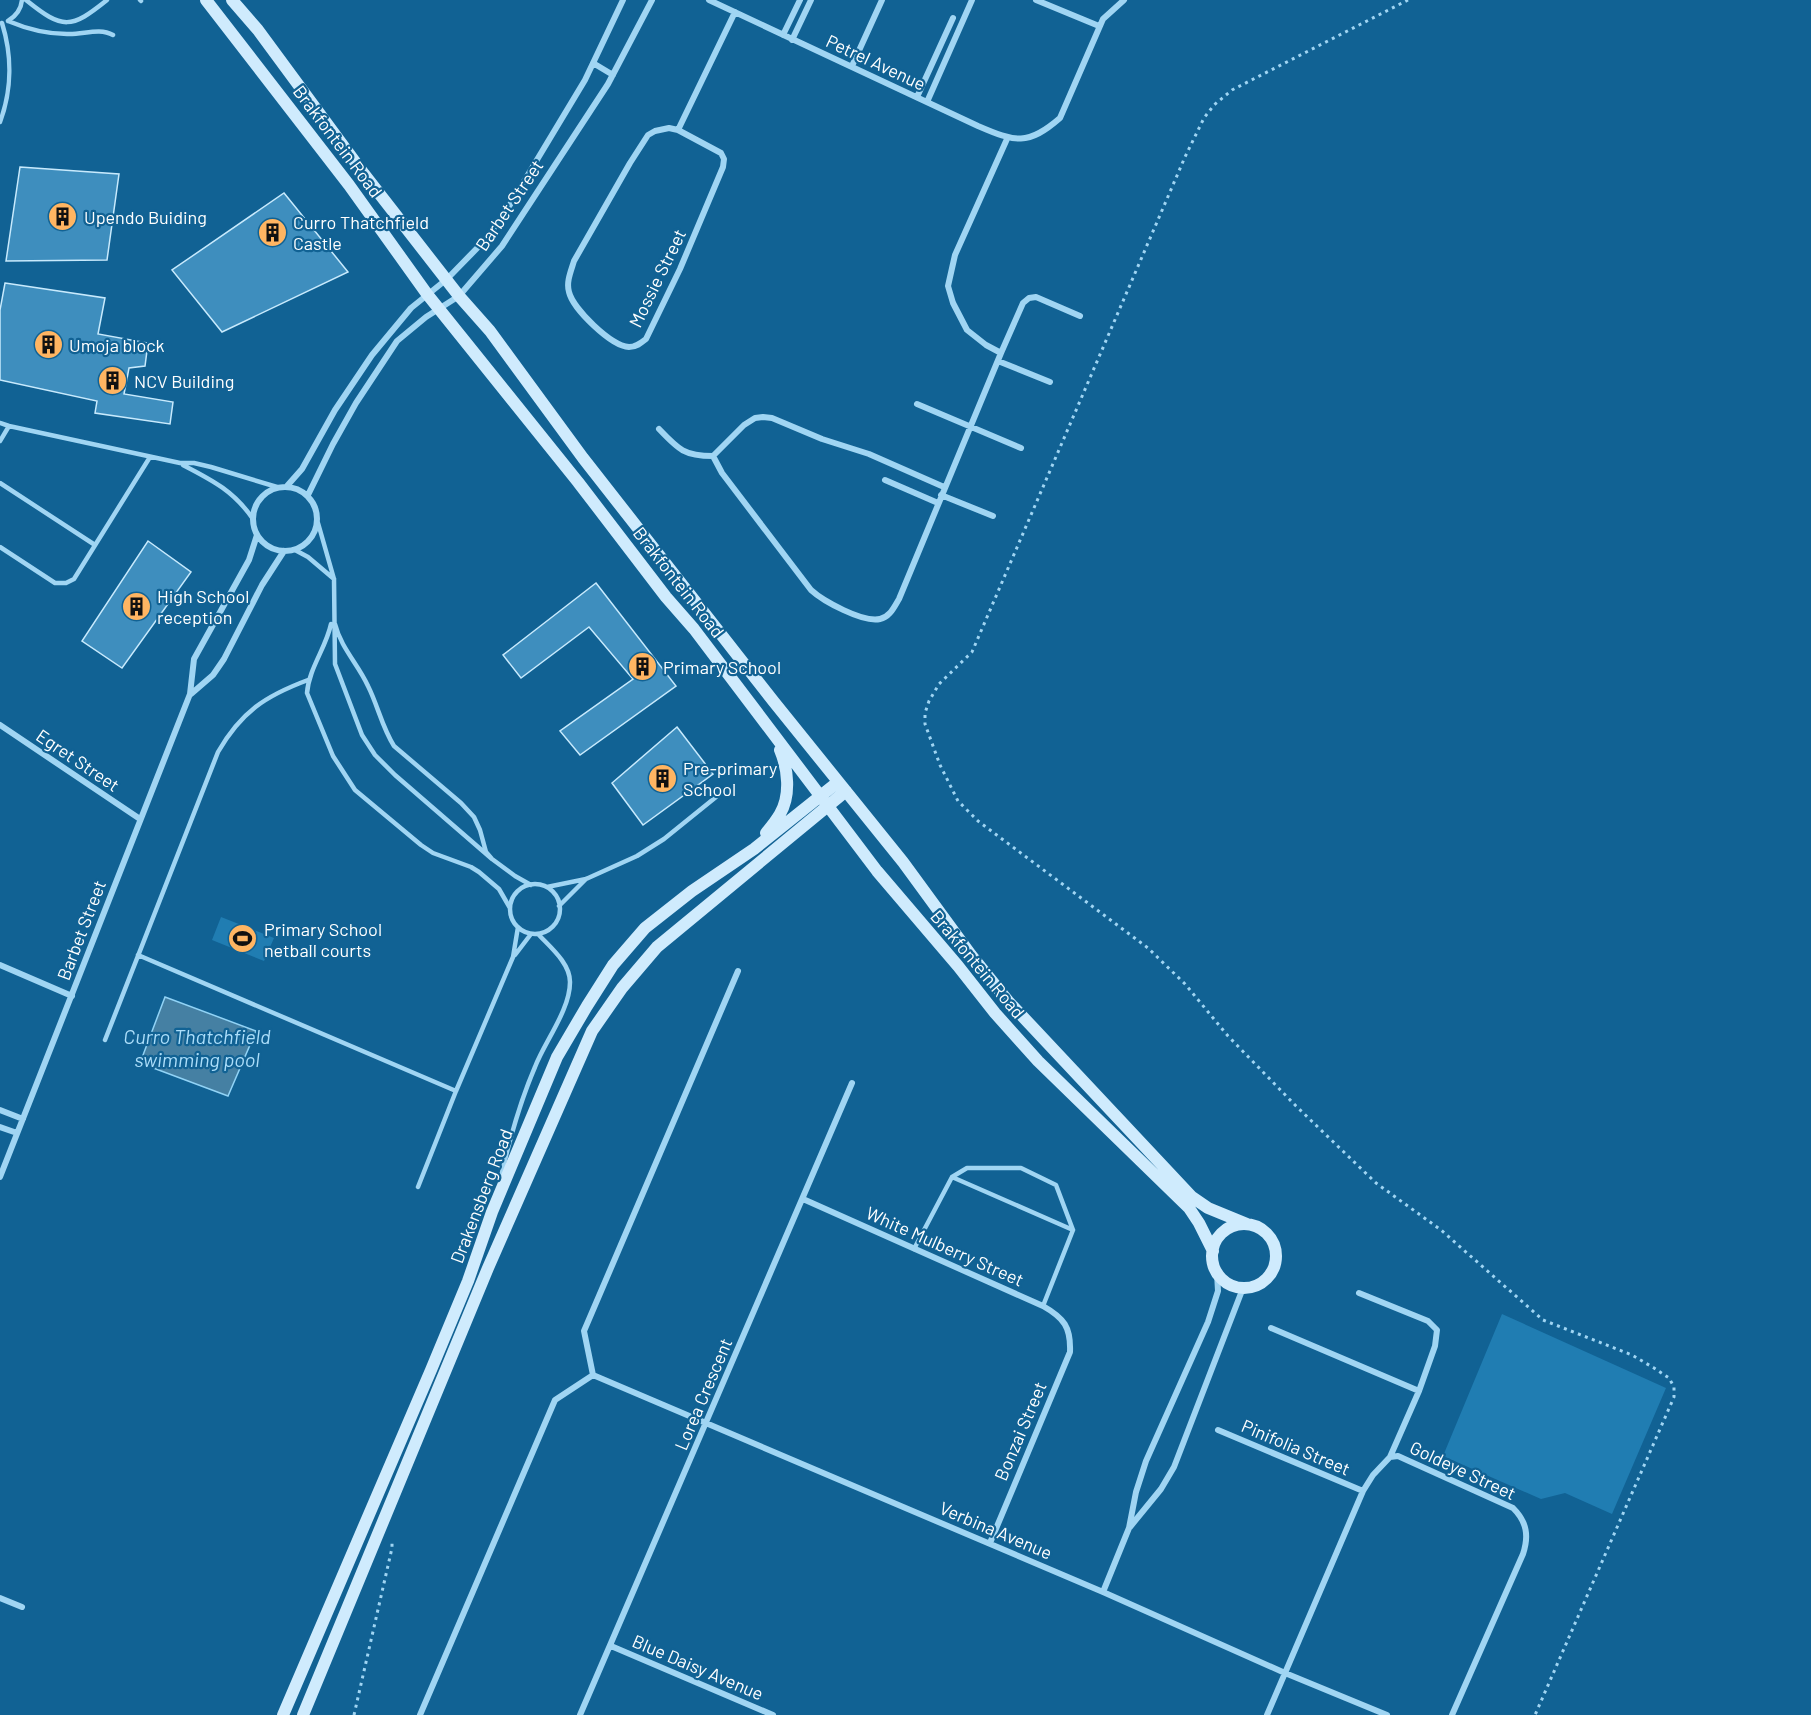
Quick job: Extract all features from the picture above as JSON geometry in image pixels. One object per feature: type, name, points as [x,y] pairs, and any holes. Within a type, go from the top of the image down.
[{"type":"street","name":"Brakfontein Road","points":[[206,0],[350,185],[440,310],[762,717],[823,802],[877,871],[1013,1034],[1189,1208],[1213,1251]]},
{"type":"street","name":"Brakfontein Road","points":[[232,0],[258,30],[364,174],[459,296],[490,331],[577,450],[774,702],[903,862],[971,955],[1028,1022],[1192,1197],[1214,1211],[1247,1224]]},
{"type":"street","name":"Barbet Street","points":[[287,486],[302,469],[335,410],[372,355],[411,308],[447,279],[486,240],[505,213],[574,99],[623,0]]},
{"type":"street","name":"Barbet Street","points":[[308,495],[350,413],[390,351],[406,332],[459,296],[502,246],[614,75],[652,0]]},
{"type":"street","name":"Petrel Avenue","points":[[709,0],[722,3],[783,36],[1007,139]]},
{"type":"street","points":[[783,36],[800,0]]},
{"type":"street","points":[[792,39],[811,0]]},
{"type":"street","points":[[852,66],[882,0]]},
{"type":"street","points":[[927,102],[972,0]]},
{"type":"street","points":[[1036,0],[1099,26]]},
{"type":"street","points":[[1001,353],[967,330],[953,303],[948,286],[955,255],[1007,139],[1032,136],[1048,129],[1060,118],[1099,26],[1103,19],[1124,0]]},
{"type":"street","points":[[678,130],[735,12]]},
{"type":"street","points":[[917,97],[953,18]]},
{"type":"street","points":[[593,63],[614,75]]},
{"type":"street","name":"Mossie Street","points":[[669,128],[678,130],[721,153],[724,159],[723,167],[680,269],[646,339],[629,347],[621,345],[599,330],[571,300],[568,289],[569,276],[574,261],[648,135],[669,128]]},
{"type":"street","points":[[713,456],[722,473],[811,590],[819,597],[862,617],[871,620],[881,619],[890,614],[899,599],[969,427],[1023,303],[1029,298],[1036,297],[1080,316]]},
{"type":"street","points":[[998,361],[1050,382]]},
{"type":"street","points":[[917,404],[1021,448]]},
{"type":"street","points":[[659,429],[687,454],[713,456],[744,425],[755,418],[772,418],[822,439],[869,454],[944,487]]},
{"type":"street","points":[[885,480],[938,503]]},
{"type":"street","points":[[277,487],[295,487],[308,495],[316,508],[318,523],[310,540],[295,550],[284,551],[268,546],[257,535],[253,519],[255,508],[267,492],[277,487]]},
{"type":"street","points":[[941,495],[993,516]]},
{"type":"street","name":"Barbet Street","points":[[0,1176],[190,694],[194,659],[249,560],[257,535]]},
{"type":"street","name":"Barbet Street","points":[[190,694],[213,675],[224,659],[262,585],[284,551]]},
{"type":"street","points":[[754,849],[781,813],[787,794],[784,759],[762,717]]},
{"type":"street","name":"Egret Street","points":[[0,725],[140,819]]},
{"type":"street","name":"Drakensberg Road","points":[[303,1715],[488,1268],[592,1031],[622,988],[657,947],[842,787]]},
{"type":"street","name":"Drakensberg Road","points":[[283,1715],[431,1370],[468,1281],[492,1212],[557,1057],[613,965],[645,928],[692,891],[823,802]]},
{"type":"street","points":[[0,964],[72,996]]},
{"type":"street","points":[[420,1715],[555,1400],[593,1376],[584,1332],[738,971]]},
{"type":"street","points":[[1013,1034],[1028,1022]]},
{"type":"street","name":"Lorea Crescent","points":[[580,1715],[852,1083]]},
{"type":"street","points":[[0,1110],[23,1119]]},
{"type":"street","points":[[0,1127],[17,1133]]},
{"type":"street","name":"White Mulberry Street","points":[[803,1199],[1043,1306],[1064,1320],[1067,1329]]},
{"type":"street","points":[[1103,1592],[1129,1528],[1136,1492],[1146,1461],[1208,1322],[1218,1291],[1217,1273],[1212,1258],[1221,1233],[1237,1224],[1247,1224],[1257,1226],[1271,1239],[1275,1248],[1274,1268],[1262,1283],[1243,1288],[1228,1284],[1217,1273]]},
{"type":"street","points":[[1129,1528],[1161,1489],[1174,1467],[1243,1288]]},
{"type":"street","points":[[1359,1293],[1428,1321],[1437,1330],[1435,1347],[1419,1391],[1390,1457]]},
{"type":"street","points":[[1271,1328],[1419,1391]]},
{"type":"street","name":"Bonzai Street","points":[[990,1543],[1070,1352],[1067,1329]]},
{"type":"street","name":"Verbina Avenue","points":[[593,1376],[990,1543],[1285,1673],[1387,1715]]},
{"type":"street","name":"Pinifolia Street","points":[[1218,1430],[1363,1491]]},
{"type":"street","name":"Goldeye Street","points":[[1267,1715],[1363,1491],[1373,1475],[1390,1457],[1398,1456],[1513,1508],[1524,1523],[1527,1542],[1523,1554],[1452,1715]]},
{"type":"street","points":[[0,1598],[22,1607]]},
{"type":"street","name":"Blue Daisy Avenue","points":[[610,1646],[773,1715]]},
{"type":"lane","points":[[0,122],[7,89],[10,58],[8,42],[1,23],[16,15],[24,0],[48,17],[66,22],[85,18],[107,0]]},
{"type":"lane","points":[[8,21],[28,28],[58,33],[103,31],[113,35]]},
{"type":"lane","points":[[0,423],[150,457],[180,463],[194,463],[277,487]]},
{"type":"lane","points":[[0,441],[9,426]]},
{"type":"lane","points":[[0,548],[55,583],[66,583],[74,579],[150,457]]},
{"type":"lane","points":[[180,463],[228,490],[241,501],[253,519]]},
{"type":"lane","points":[[0,483],[95,545]]},
{"type":"lane","points":[[318,523],[334,579],[335,663],[362,735],[375,755],[395,775],[492,859],[515,876],[531,885],[547,887],[586,879],[656,845],[721,794]]},
{"type":"lane","points":[[295,550],[308,557],[334,579]]},
{"type":"lane","points":[[333,615],[323,650],[308,680],[307,693],[339,767],[355,790],[433,853],[479,872],[499,889],[518,927],[531,934],[545,932],[556,921],[559,906],[586,879]]},
{"type":"lane","points":[[333,615],[339,638],[370,688],[387,734],[394,746],[461,803],[474,817],[486,852],[492,859]]},
{"type":"lane","points":[[105,1040],[218,752],[228,735],[254,706],[308,680]]},
{"type":"lane","points":[[510,908],[517,892],[531,885]]},
{"type":"lane","points":[[547,887],[553,892],[559,906]]},
{"type":"lane","points":[[418,1187],[513,957],[518,927]]},
{"type":"lane","points":[[513,957],[531,934]]},
{"type":"lane","points":[[492,1212],[511,1134],[523,1097],[536,1063],[568,996],[570,984],[566,968],[557,954],[538,934]]},
{"type":"lane","points":[[138,956],[456,1091]]},
{"type":"lane","points":[[914,1249],[952,1177],[967,1168],[1021,1168],[1056,1185],[1073,1230],[1043,1306]]},
{"type":"lane","points":[[952,1177],[1073,1230]]},
{"type":"path","points":[[1408,0],[1232,90],[1214,105],[1204,118],[972,652],[939,684],[929,701],[925,713],[925,724],[940,765],[958,801],[978,821],[1148,948],[1185,984],[1228,1036],[1376,1183],[1441,1230],[1544,1320],[1632,1355],[1669,1378],[1674,1386],[1674,1396],[1535,1715]]},
{"type":"path","points":[[354,1715],[392,1548],[391,1530],[384,1520]]},
{"type":"shaded area","name":"Primary School netball courts","points":[[221,917],[274,938],[264,961],[212,940]]},
{"type":"shaded area","points":[[1502,1314],[1666,1388],[1612,1514],[1565,1493],[1541,1499],[1443,1456]]},
{"type":"water","name":"Curro Thatchfield swimming pool","points":[[165,997],[256,1031],[228,1096],[140,1063]]},
{"type":"building","name":"Upendo Buiding","points":[[20,167],[119,174],[107,260],[6,261]]},
{"type":"building","name":"Curro Thatchfield Castle","points":[[284,193],[348,272],[222,332],[172,270]]},
{"type":"building","name":"Umoja block","points":[[5,283],[105,298],[98,334],[148,343],[145,366],[129,368],[124,394],[173,402],[170,424],[95,413],[97,401],[0,380],[0,310]]},
{"type":"building","name":"High School reception","points":[[148,541],[191,572],[122,668],[82,641]]},
{"type":"building","name":"Primary School","points":[[596,583],[676,686],[580,755],[560,731],[633,679],[589,627],[521,678],[503,655]]},
{"type":"building","name":"Pre-primary School","points":[[677,727],[713,774],[643,825],[612,783]]},
{"type":"place","name":"Upendo Buiding","points":[[63,217]]},
{"type":"place","name":"Curro Thatchfield Castle","points":[[272,232]]},
{"type":"place","name":"Umoja block","points":[[48,345]]},
{"type":"place","name":"NCV Building","points":[[113,381]]},
{"type":"place","name":"High School reception","points":[[136,606]]},
{"type":"place","name":"Primary School","points":[[642,667]]},
{"type":"place","name":"Pre-primary School","points":[[662,778]]},
{"type":"place","name":"Primary School netball courts","points":[[243,939]]}]
